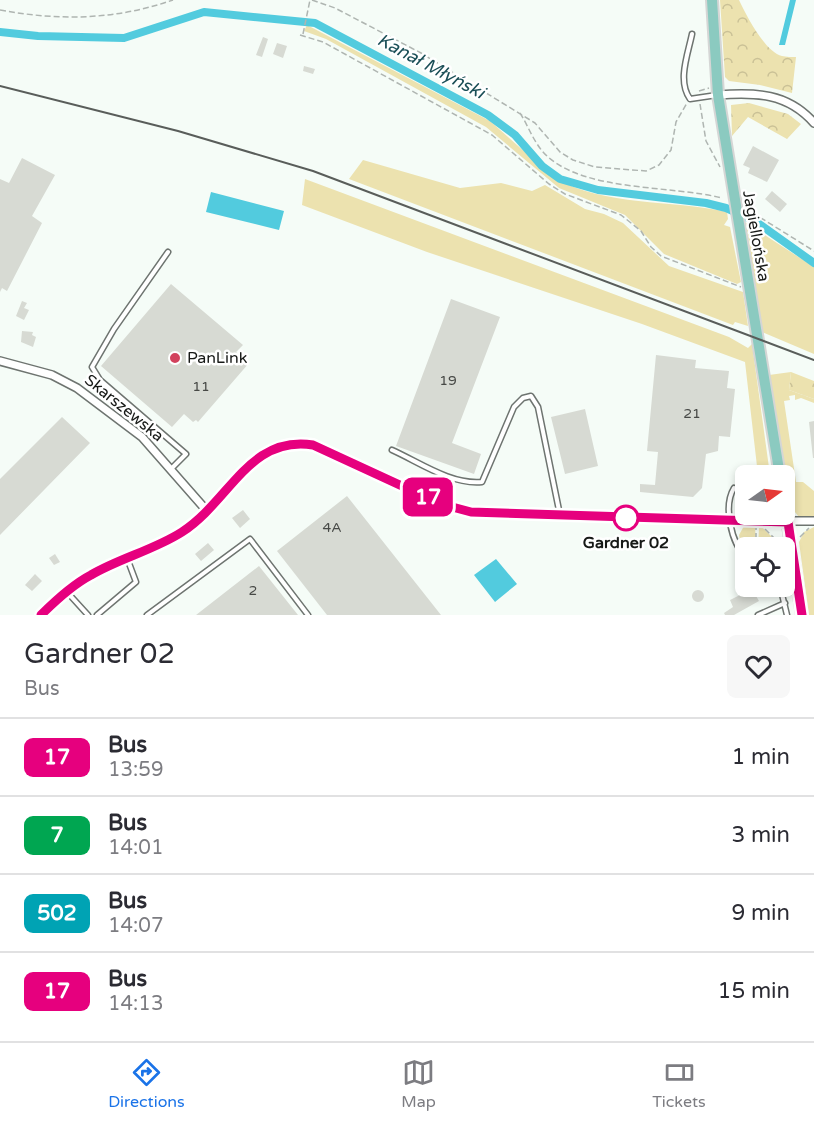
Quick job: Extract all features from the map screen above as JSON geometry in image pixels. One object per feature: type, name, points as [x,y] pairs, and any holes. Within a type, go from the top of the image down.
[{"type":"main road","name":"Jagiellońska","points":[[712,0],[718,94],[740,205],[739,225],[778,465]]},
{"type":"main road","points":[[788,525],[802,615]]},
{"type":"street","points":[[718,94],[749,92],[766,94],[796,107],[814,123]]},
{"type":"street","name":"Skarszewska","points":[[0,361],[52,375],[77,388],[142,437],[207,512]]},
{"type":"street","points":[[41,615],[66,591],[92,574],[169,540],[207,512],[259,456],[272,448],[297,442],[313,445],[335,454],[458,510],[487,514],[735,520]]},
{"type":"street","points":[[795,522],[814,522]]},
{"type":"lane","points":[[692,34],[684,78],[685,93],[690,99],[718,94]]},
{"type":"lane","points":[[168,252],[114,329],[92,367],[99,380],[186,454],[171,469]]},
{"type":"lane","points":[[392,450],[449,476],[471,483],[482,482],[514,407],[523,398],[531,396],[538,406],[560,516]]},
{"type":"lane","points":[[734,488],[730,494],[730,520],[735,544]]},
{"type":"lane","points":[[147,615],[250,539],[308,615]]},
{"type":"lane","points":[[97,615],[136,582],[127,558]]},
{"type":"lane","points":[[66,591],[88,615]]},
{"type":"lane","points":[[783,597],[787,615]]},
{"type":"lane","points":[[758,615],[785,603]]},
{"type":"path","points":[[0,10],[42,16],[128,14],[173,0]]},
{"type":"path","points":[[690,99],[680,111],[671,150],[666,158],[646,171],[595,167],[573,160],[560,152],[535,123],[421,53],[335,8],[311,0],[305,14],[301,35],[323,42],[492,135],[557,189],[621,215],[641,231],[651,247],[661,256],[737,287],[750,288]]},
{"type":"path","points":[[700,97],[706,141],[723,173]]},
{"type":"path","points":[[519,112],[545,154],[564,170],[597,180],[722,198]]},
{"type":"path","points":[[740,205],[814,250]]},
{"type":"path","points":[[755,537],[755,530],[758,526],[770,537]]},
{"type":"path","points":[[798,542],[804,531],[814,526]]},
{"type":"green space","points":[[720,0],[739,0],[746,15],[769,48],[782,56],[796,57],[792,93],[760,85],[729,81],[725,77]]},
{"type":"green space","points":[[307,25],[490,121],[554,178],[574,187],[617,198],[727,212],[728,219],[724,225],[730,227],[741,282],[737,284],[664,254],[625,215],[559,188],[486,127],[326,39],[304,31]]},
{"type":"green space","points":[[749,103],[788,114],[801,124],[787,139],[748,117],[732,136],[731,105]]},
{"type":"green space","points":[[363,160],[460,188],[501,183],[532,191],[545,185],[585,209],[604,214],[623,223],[669,266],[743,292],[748,326],[735,322],[733,325],[349,179]]},
{"type":"green space","points":[[305,179],[729,337],[748,348],[752,344],[769,465],[757,465],[745,362],[642,324],[427,252],[302,205]]},
{"type":"green space","points":[[746,223],[814,267],[814,354],[762,332]]},
{"type":"green space","points":[[791,372],[789,390],[814,399],[814,403],[801,398],[795,400],[795,395],[789,396],[790,400],[784,401],[793,465],[784,465],[769,375]]},
{"type":"green space","points":[[791,372],[814,381],[814,399],[789,390]]},
{"type":"green space","points":[[795,475],[796,482],[803,482],[814,491],[814,517],[799,517],[795,512]]},
{"type":"green space","points":[[755,525],[756,537],[739,537],[744,526]]},
{"type":"green space","points":[[814,527],[814,615],[809,615],[799,542],[804,532]]},
{"type":"green space","points":[[759,528],[763,528],[772,537],[759,537]]},
{"type":"water","points":[[790,0],[796,0],[785,45],[779,45]]},
{"type":"water","points":[[211,192],[284,211],[279,230],[206,212]]},
{"type":"water","points":[[496,559],[517,584],[495,602],[474,575]]},
{"type":"building","points":[[263,37],[268,39],[262,57],[256,55]]},
{"type":"building","points":[[277,43],[287,46],[283,58],[273,54]]},
{"type":"building","points":[[304,66],[315,69],[313,74],[303,71]]},
{"type":"building","points":[[753,146],[779,160],[767,182],[748,173],[750,168],[743,165]]},
{"type":"building","points":[[22,158],[55,175],[32,216],[42,223],[7,291],[2,288],[0,292],[0,179],[9,183]]},
{"type":"building","points":[[772,191],[787,204],[780,212],[765,199]]},
{"type":"building","name":"PanLink","points":[[171,284],[243,345],[236,352],[249,363],[198,422],[196,420],[193,422],[184,414],[172,427],[101,366]]},
{"type":"building","points":[[451,299],[500,317],[452,443],[481,454],[474,474],[396,446]]},
{"type":"building","points":[[22,301],[27,303],[24,308],[29,310],[24,320],[16,316]]},
{"type":"building","points":[[22,331],[33,332],[32,335],[36,337],[33,347],[21,342]]},
{"type":"building","points":[[656,355],[696,360],[695,368],[729,371],[727,388],[735,389],[730,437],[719,436],[718,451],[706,454],[702,488],[693,497],[640,492],[640,484],[655,485],[658,452],[647,451]]},
{"type":"building","points":[[585,409],[598,466],[565,474],[551,417]]},
{"type":"building","points":[[62,417],[90,443],[0,535],[0,479]]},
{"type":"building","points":[[814,421],[814,458],[813,458],[809,422]]},
{"type":"building","points":[[347,496],[441,615],[327,615],[277,551]]},
{"type":"building","points":[[243,510],[250,519],[240,528],[232,518]]},
{"type":"building","points":[[208,543],[214,550],[201,561],[195,554]]},
{"type":"building","points":[[55,554],[60,562],[54,565],[49,558]]},
{"type":"building","points":[[259,566],[298,615],[196,615]]},
{"type":"building","points":[[35,574],[42,581],[32,591],[25,585]]},
{"type":"building","points":[[700,590],[704,596],[700,602],[696,602],[692,594]]},
{"type":"building","points":[[736,597],[757,597],[759,601],[734,615],[725,615],[724,613],[733,607],[730,600]]},
{"type":"waterway","name":"Kanał Młyński","points":[[0,32],[38,36],[124,38],[204,12],[315,23],[488,115],[515,135],[542,166],[560,179],[598,190],[706,203],[726,208],[755,221],[814,263]]},
{"type":"railway","points":[[0,86],[178,131],[313,171],[814,360]]},
{"type":"bus line","name":"17","points":[[41,615],[74,585],[92,574],[169,540],[183,531],[217,502],[259,456],[272,448],[297,442],[313,445],[335,454],[458,510],[487,514],[788,522],[802,615]]},
{"type":"place","name":"PanLink","points":[[175,358]]},
{"type":"place","name":"Gardner 02","points":[[626,518]]}]
